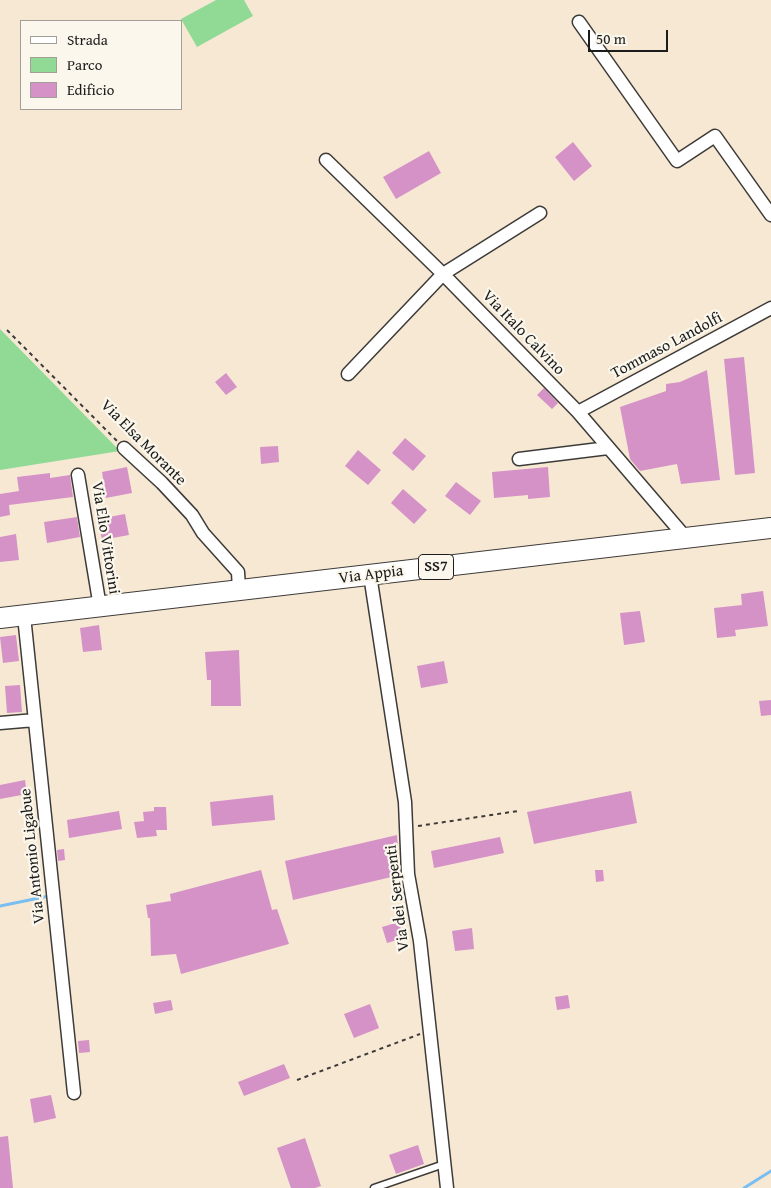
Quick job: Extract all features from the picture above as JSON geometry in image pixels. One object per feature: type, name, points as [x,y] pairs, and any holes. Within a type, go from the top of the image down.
[{"type":"main road","name":"Via Appia","points":[[0,618],[771,528]]},
{"type":"street","points":[[579,22],[677,162],[715,136],[771,215]]},
{"type":"street","name":"Via Italo Calvino","points":[[326,160],[443,274],[578,412],[686,538]]},
{"type":"street","points":[[348,374],[443,274],[540,213]]},
{"type":"street","name":"Tommaso Landolfi","points":[[578,412],[771,308]]},
{"type":"street","name":"Via Elsa Morante","points":[[124,448],[192,515],[203,534],[238,572],[238,590]]},
{"type":"street","points":[[519,459],[608,448]]},
{"type":"street","name":"Via Elio Vittorini","points":[[78,475],[100,606]]},
{"type":"street","name":"Via dei Serpenti","points":[[370,575],[405,802],[408,874],[420,941],[447,1188]]},
{"type":"street","name":"Via Antonio Ligabue","points":[[24,616],[74,1093]]},
{"type":"street","points":[[0,723],[35,720]]},
{"type":"lane","points":[[374,1188],[444,1164]]},
{"type":"path","name":"Via Elsa Morante","points":[[7,330],[124,448]]},
{"type":"path","points":[[406,828],[518,811]]},
{"type":"path","points":[[297,1080],[429,1030]]},
{"type":"green space","points":[[216,0],[244,0],[253,16],[197,47],[181,19]]},
{"type":"green space","points":[[0,329],[120,451],[0,470]]},
{"type":"building","points":[[573,142],[592,166],[574,181],[555,157]]},
{"type":"building","points":[[429,151],[441,173],[396,199],[383,177]]},
{"type":"building","points":[[744,357],[755,473],[735,475],[724,359]]},
{"type":"building","points":[[707,370],[720,480],[681,484],[677,464],[640,471],[630,459],[620,407],[666,391],[666,384],[680,382]]},
{"type":"building","points":[[226,373],[237,387],[226,395],[215,382]]},
{"type":"building","points":[[544,388],[558,403],[552,409],[537,395]]},
{"type":"building","points":[[405,438],[426,456],[413,471],[392,453]]},
{"type":"building","points":[[278,446],[279,462],[261,464],[260,447]]},
{"type":"building","points":[[358,450],[381,470],[368,485],[345,466]]},
{"type":"building","points":[[127,467],[132,493],[106,498],[102,472]]},
{"type":"building","points":[[548,467],[550,497],[528,499],[528,495],[494,498],[492,472]]},
{"type":"building","points":[[50,473],[50,478],[70,475],[73,497],[9,505],[10,515],[0,517],[0,494],[19,491],[17,477]]},
{"type":"building","points":[[456,482],[481,501],[470,515],[445,496]]},
{"type":"building","points":[[403,489],[427,510],[414,524],[391,503]]},
{"type":"building","points":[[125,514],[129,535],[102,540],[98,519]]},
{"type":"building","points":[[77,517],[80,537],[47,543],[44,522]]},
{"type":"building","points":[[16,534],[19,560],[0,562],[0,537]]},
{"type":"building","points":[[763,591],[768,626],[735,630],[736,636],[717,638],[714,608],[742,605],[741,594]]},
{"type":"building","points":[[640,611],[645,642],[624,645],[620,613]]},
{"type":"building","points":[[99,625],[102,650],[83,652],[80,628]]},
{"type":"building","points":[[16,635],[19,661],[3,663],[0,637]]},
{"type":"building","points":[[239,650],[241,706],[211,706],[211,680],[207,680],[205,652]]},
{"type":"building","points":[[444,661],[448,683],[421,688],[417,666]]},
{"type":"building","points":[[20,685],[22,712],[7,713],[5,686]]},
{"type":"building","points":[[771,700],[771,715],[761,716],[759,701]]},
{"type":"building","points":[[25,780],[27,794],[0,799],[0,785]]},
{"type":"building","points":[[631,791],[637,823],[534,844],[527,812]]},
{"type":"building","points":[[273,795],[275,820],[212,826],[210,802]]},
{"type":"building","points":[[154,807],[166,807],[167,830],[156,830],[157,836],[137,838],[134,822],[144,821],[143,812],[154,811]]},
{"type":"building","points":[[119,811],[122,829],[69,838],[67,820]]},
{"type":"building","points":[[397,835],[400,875],[293,900],[285,861]]},
{"type":"building","points":[[500,837],[504,853],[434,868],[431,851]]},
{"type":"building","points":[[64,849],[65,860],[58,861],[57,850]]},
{"type":"building","points":[[261,870],[272,910],[277,909],[289,944],[181,974],[176,954],[151,956],[150,918],[148,918],[146,905],[171,901],[170,894]]},
{"type":"building","points":[[595,870],[603,870],[604,881],[596,882]]},
{"type":"building","points":[[399,922],[404,938],[387,943],[382,927]]},
{"type":"building","points":[[472,928],[474,949],[455,951],[452,931]]},
{"type":"building","points":[[568,995],[570,1008],[557,1010],[555,997]]},
{"type":"building","points":[[171,1000],[173,1010],[155,1014],[153,1003]]},
{"type":"building","points":[[370,1004],[379,1028],[354,1038],[344,1014]]},
{"type":"building","points":[[89,1040],[90,1052],[79,1053],[78,1041]]},
{"type":"building","points":[[284,1064],[290,1078],[244,1096],[238,1082]]},
{"type":"building","points":[[51,1095],[56,1118],[34,1123],[30,1099]]},
{"type":"building","points":[[8,1136],[13,1188],[0,1188],[0,1137]]},
{"type":"building","points":[[305,1138],[321,1186],[315,1188],[291,1188],[277,1148]]},
{"type":"building","points":[[418,1145],[424,1164],[396,1174],[389,1155]]},
{"type":"waterway","points":[[0,906],[49,896]]},
{"type":"waterway","points":[[744,1188],[771,1171]]}]
